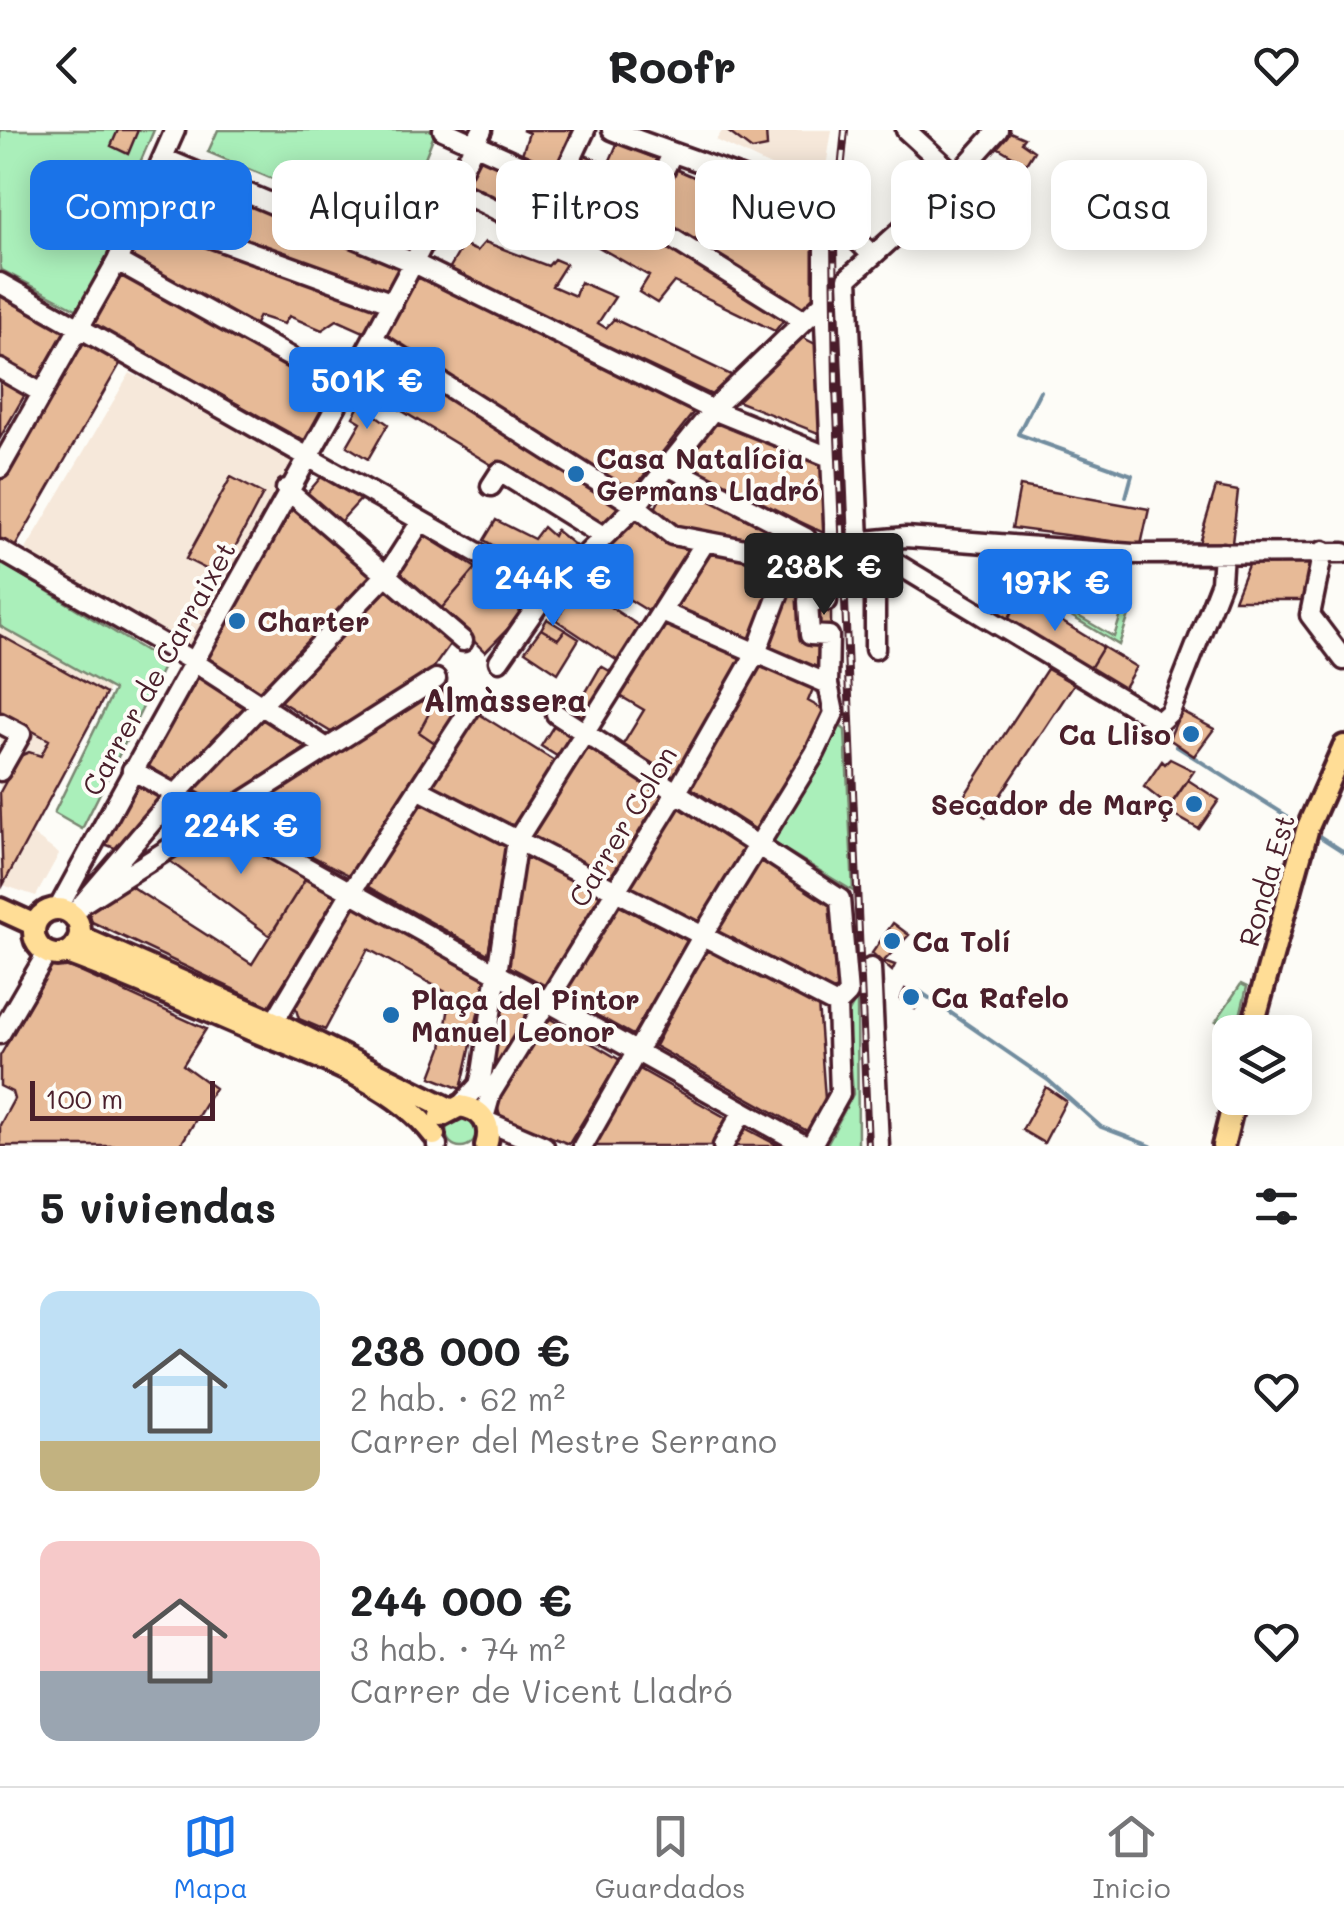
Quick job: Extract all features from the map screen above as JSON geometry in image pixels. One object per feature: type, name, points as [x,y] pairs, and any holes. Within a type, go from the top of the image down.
[{"type":"main road","name":"Ronda Est","points":[[1256,1015],[1308,828],[1344,746]]},
{"type":"main road","points":[[0,909],[36,925]]},
{"type":"main road","points":[[68,929],[36,942],[36,925],[43,914],[68,929],[102,963],[455,1107],[507,1146]]},
{"type":"main road","points":[[273,1030],[394,1098],[436,1143]]},
{"type":"main road","points":[[436,1143],[438,1119],[455,1107]]},
{"type":"main road","points":[[1223,1146],[1231,1115]]},
{"type":"street","points":[[175,130],[163,158],[414,263],[713,410],[832,458]]},
{"type":"street","points":[[443,130],[478,137],[516,160]]},
{"type":"street","points":[[571,160],[585,130]]},
{"type":"street","points":[[612,130],[696,160]]},
{"type":"street","points":[[906,130],[939,160]]},
{"type":"street","points":[[971,160],[998,130]]},
{"type":"street","name":"Carrer de Carraixet","points":[[466,160],[478,137]]},
{"type":"street","points":[[669,160],[672,154]]},
{"type":"street","points":[[875,648],[874,571],[859,541],[848,278],[891,238]]},
{"type":"street","points":[[675,240],[803,320]]},
{"type":"street","points":[[1,464],[122,250]]},
{"type":"street","points":[[247,250],[394,302]]},
{"type":"street","name":"Carrer de Carraixet","points":[[68,929],[132,770],[421,250]]},
{"type":"street","points":[[583,1146],[703,935],[762,844],[834,713],[829,690],[829,636],[810,635],[808,601],[826,601],[832,458],[824,250]]},
{"type":"street","points":[[866,250],[872,256]]},
{"type":"street","points":[[117,261],[346,388]]},
{"type":"street","points":[[0,283],[547,592]]},
{"type":"street","points":[[499,660],[547,592],[636,506],[713,410],[824,302]]},
{"type":"street","points":[[374,339],[636,506],[672,535],[704,544],[793,556],[859,541],[918,537],[1134,554],[1344,553]]},
{"type":"street","points":[[0,369],[42,394]]},
{"type":"street","points":[[670,467],[828,547]]},
{"type":"street","points":[[491,486],[500,472],[603,536]]},
{"type":"street","points":[[286,489],[463,641]]},
{"type":"street","points":[[0,1034],[68,929],[176,794],[388,573],[420,523]]},
{"type":"street","name":"Carrer Colon","points":[[486,1129],[491,1092],[678,790],[756,653],[798,534]]},
{"type":"street","points":[[859,541],[1160,722],[1170,712],[1221,582],[1223,553]]},
{"type":"street","points":[[455,1107],[479,1085],[519,841],[704,544]]},
{"type":"street","points":[[0,550],[264,704],[326,748]]},
{"type":"street","points":[[1322,551],[1310,615],[1344,660]]},
{"type":"street","points":[[662,612],[829,690]]},
{"type":"street","points":[[68,929],[218,818],[436,679]]},
{"type":"street","points":[[273,1030],[351,892],[472,706]]},
{"type":"street","points":[[132,770],[809,1146],[840,1094],[837,1006],[848,994],[840,898],[556,714]]},
{"type":"street","points":[[0,723],[20,734],[0,771]]},
{"type":"street","points":[[420,790],[837,1006]]},
{"type":"street","points":[[871,968],[880,1146]]},
{"type":"street","points":[[722,1146],[742,1110]]},
{"type":"street","points":[[486,1129],[544,1146]]},
{"type":"shaded area","points":[[723,130],[832,130],[827,160],[758,160],[716,140]]},
{"type":"shaded area","points":[[130,373],[298,456],[190,650],[25,551]]},
{"type":"shaded area","points":[[0,626],[110,687],[31,833],[59,854],[36,896],[3,885],[0,890]]},
{"type":"green space","points":[[0,130],[154,130],[141,160],[30,160],[30,250],[109,250],[98,274],[101,277],[80,311],[0,269]]},
{"type":"green space","points":[[218,130],[436,130],[424,160],[272,160],[272,179],[252,170],[252,160],[227,160],[208,152]]},
{"type":"green space","points":[[0,562],[165,663],[82,829],[54,813],[114,690],[0,626]]},
{"type":"green space","points":[[1056,597],[1133,603],[1119,645],[1053,605]],"holes":[[[1076,604],[1123,608],[1114,637],[1073,613]]]},
{"type":"green space","points":[[839,725],[845,730],[853,891],[771,841]]},
{"type":"green space","points":[[1241,984],[1247,987],[1240,1015],[1220,1015]]},
{"type":"green space","points":[[857,998],[858,1146],[826,1146],[853,1094],[847,1016]]},
{"type":"green space","points":[[455,1118],[467,1118],[475,1126],[475,1138],[467,1146],[455,1146],[447,1138],[447,1126]]},
{"type":"building","points":[[118,130],[138,130],[128,154],[111,146]]},
{"type":"building","points":[[522,130],[578,130],[564,160],[536,160],[522,154],[529,133]]},
{"type":"building","points":[[726,130],[766,130],[767,147],[752,150]]},
{"type":"building","points":[[1005,130],[1024,138],[1021,142],[1034,151],[1028,160],[1019,160],[992,144]]},
{"type":"building","points":[[618,142],[659,160],[610,160]]},
{"type":"building","points":[[580,153],[596,160],[577,160]]},
{"type":"building","points":[[477,155],[496,163],[496,205],[476,195]]},
{"type":"building","points":[[675,169],[695,178],[695,247],[675,234]]},
{"type":"building","points":[[252,201],[272,210],[272,250],[367,250],[405,266],[390,296],[252,247]]},
{"type":"building","points":[[485,242],[496,246],[496,250],[548,266],[554,259],[566,264],[552,286],[575,296],[580,282],[615,297],[598,323],[606,328],[614,319],[733,376],[714,396],[448,271],[460,250],[477,251]]},
{"type":"building","points":[[675,248],[786,317],[775,331],[674,282],[657,303],[639,292],[649,276],[604,250]]},
{"type":"building","points":[[130,250],[234,250],[384,304],[368,334],[337,320],[322,330],[289,316],[284,324],[259,316],[254,326],[127,256]]},
{"type":"building","points":[[700,250],[820,250],[819,291],[799,316]]},
{"type":"building","points":[[123,267],[334,388],[306,442],[90,322]]},
{"type":"building","points":[[417,272],[697,408],[631,492],[383,339]]},
{"type":"building","points":[[0,296],[67,331],[39,385],[0,364]]},
{"type":"building","points":[[796,334],[819,346],[823,435],[732,399]]},
{"type":"building","points":[[79,341],[121,362],[15,547],[0,539],[0,481]]},
{"type":"building","points":[[375,349],[621,503],[599,530],[356,383]]},
{"type":"building","points":[[0,378],[26,393],[0,438]]},
{"type":"building","points":[[360,404],[388,424],[368,459],[347,446],[361,422],[353,417]]},
{"type":"building","points":[[714,419],[824,463],[828,535],[680,465]]},
{"type":"building","points":[[322,476],[361,499],[338,524],[304,497]]},
{"type":"building","points":[[671,476],[791,534],[783,549],[690,536],[653,513]]},
{"type":"building","points":[[231,477],[263,494],[220,576],[186,559]]},
{"type":"building","points":[[1020,486],[1149,509],[1141,545],[1012,528]]},
{"type":"building","points":[[1216,487],[1238,491],[1232,543],[1199,543]]},
{"type":"building","points":[[292,505],[376,572],[263,694],[202,657]]},
{"type":"building","points":[[634,511],[696,546],[653,614],[583,571]]},
{"type":"building","points":[[496,520],[534,539],[543,527],[553,536],[556,530],[577,547],[554,574],[543,576],[484,540]]},
{"type":"building","points":[[422,534],[476,568],[441,609],[398,570]]},
{"type":"building","points":[[707,550],[783,561],[752,646],[669,611]]},
{"type":"building","points":[[821,557],[823,595],[805,598],[808,640],[827,640],[827,664],[815,673],[764,651],[798,559]]},
{"type":"building","points":[[1009,558],[1123,567],[1121,595],[1024,587],[1008,620],[991,610]]},
{"type":"building","points":[[1250,560],[1310,560],[1307,600],[1234,600]]},
{"type":"building","points":[[476,568],[532,604],[485,652],[441,609]]},
{"type":"building","points":[[390,585],[453,640],[429,674],[331,732],[278,700]]},
{"type":"building","points":[[578,586],[644,629],[621,663],[556,620]]},
{"type":"building","points":[[1022,597],[1103,647],[1089,670],[1007,621]]},
{"type":"building","points":[[831,604],[831,632],[816,631],[816,605]]},
{"type":"building","points":[[547,619],[565,630],[558,639],[541,629]]},
{"type":"building","points":[[665,620],[747,657],[676,777],[622,746],[644,710],[617,694]]},
{"type":"building","points":[[541,629],[558,639],[565,630],[579,639],[558,673],[525,651]]},
{"type":"building","points":[[0,635],[106,694],[3,885],[0,792],[20,756],[29,752],[41,756],[49,740],[0,713]]},
{"type":"building","points":[[1103,647],[1136,667],[1122,691],[1089,670]]},
{"type":"building","points":[[761,661],[815,684],[808,701],[826,711],[810,748],[758,831],[688,786]]},
{"type":"building","points":[[601,666],[613,673],[586,719],[575,711]]},
{"type":"building","points":[[1047,669],[1074,684],[986,817],[961,801]]},
{"type":"building","points":[[197,676],[251,706],[179,787],[142,764]]},
{"type":"building","points":[[436,686],[466,704],[351,876],[234,816]]},
{"type":"building","points":[[441,691],[464,704],[438,745],[419,732]]},
{"type":"building","name":"Ca Lliso","points":[[1181,711],[1214,729],[1194,756],[1169,739]]},
{"type":"building","points":[[476,712],[556,762],[512,834],[429,787]]},
{"type":"building","points":[[265,715],[310,744],[220,805],[194,790]]},
{"type":"building","points":[[556,722],[575,734],[560,758],[541,746]]},
{"type":"building","points":[[588,743],[668,791],[608,880],[527,837]]},
{"type":"building","points":[[1170,759],[1194,771],[1169,807],[1144,787],[1162,761],[1165,764]]},
{"type":"building","name":"Secador de Març","points":[[1188,780],[1219,800],[1199,829],[1167,811]]},
{"type":"building","points":[[134,783],[161,796],[117,849],[102,843]]},
{"type":"building","points":[[419,799],[508,843],[488,954],[365,885]]},
{"type":"building","points":[[680,799],[751,844],[701,926],[627,887]]},
{"type":"building","points":[[216,827],[306,878],[270,936],[167,859]]},
{"type":"building","points":[[525,852],[602,894],[550,988],[503,963]]},
{"type":"building","points":[[762,854],[833,900],[839,988],[830,992],[715,933]]},
{"type":"building","points":[[306,878],[339,896],[269,1006],[92,922],[88,907],[127,884],[252,964]]},
{"type":"building","points":[[353,905],[486,979],[461,1089],[431,1077],[442,1048],[451,995],[368,949],[325,1030],[299,1019],[295,1006]]},
{"type":"building","points":[[617,905],[688,941],[633,1035],[562,996]]},
{"type":"building","name":"Ca Tolí","points":[[893,923],[909,935],[884,961],[895,965],[892,971],[872,953]]},
{"type":"building","points":[[706,947],[818,1003],[825,1099],[809,1132],[655,1046]]},
{"type":"building","points":[[53,964],[63,964],[206,1029],[183,1065],[215,1088],[180,1146],[0,1146],[0,1125],[14,1099],[12,1092],[0,1086],[0,1056]]},
{"type":"building","points":[[500,988],[534,1007],[497,1073],[487,1066]]},
{"type":"building","name":"Ca Rafelo","points":[[905,989],[922,999],[915,1009],[900,999]]},
{"type":"building","points":[[547,1017],[620,1060],[569,1144],[500,1117],[496,1100]]},
{"type":"building","points":[[636,1067],[728,1119],[712,1146],[591,1146]]},
{"type":"building","points":[[1046,1087],[1066,1101],[1044,1143],[1022,1130]]},
{"type":"building","points":[[743,1127],[779,1146],[733,1146]]},
{"type":"waterway","points":[[1040,391],[1018,434],[1132,475],[1126,497]]},
{"type":"waterway","points":[[1176,746],[1298,823]]},
{"type":"waterway","points":[[1319,836],[1344,852]]},
{"type":"waterway","points":[[919,991],[1048,1080],[1101,1127],[1151,1146]]},
{"type":"railway","points":[[845,130],[834,242],[836,388],[868,1146]]},
{"type":"place","name":"Casa Natalícia Germans Lladró","points":[[576,474]]},
{"type":"place","name":"Charter","points":[[237,621]]},
{"type":"place","name":"Ca Lliso","points":[[1191,734]]},
{"type":"place","name":"Secador de Març","points":[[1194,804]]},
{"type":"place","name":"Ca Tolí","points":[[892,941]]},
{"type":"place","name":"Ca Rafelo","points":[[911,997]]},
{"type":"place","name":"Plaça del Pintor Manuel Leonor","points":[[391,1015]]},
{"type":"district","name":"Almàssera","points":[[505,699]]}]
